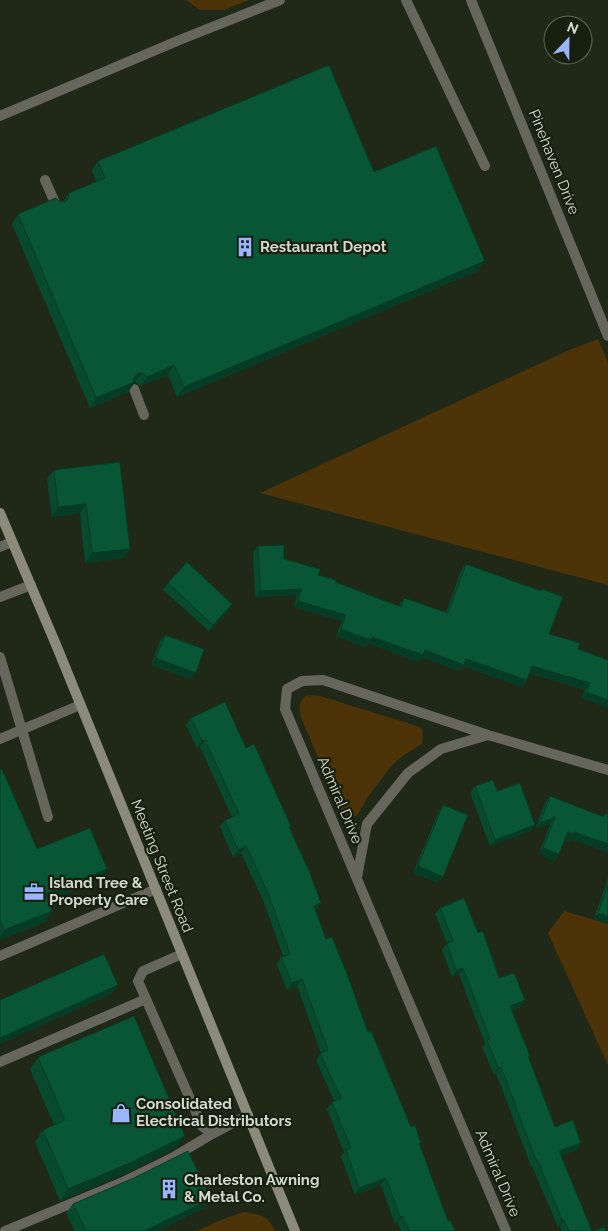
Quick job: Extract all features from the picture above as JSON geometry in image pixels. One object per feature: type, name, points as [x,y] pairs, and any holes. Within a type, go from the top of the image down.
[{"type":"street","points":[[0,116],[280,0]]},
{"type":"street","points":[[406,0],[485,166]]},
{"type":"street","name":"Pinehaven Drive","points":[[472,0],[608,336]]},
{"type":"street","points":[[45,180],[56,205]]},
{"type":"street","points":[[134,389],[144,415]]},
{"type":"street","name":"Meeting Street Road","points":[[0,513],[295,1231]]},
{"type":"street","points":[[0,547],[12,542]]},
{"type":"street","points":[[0,597],[31,585]]},
{"type":"street","points":[[0,658],[48,816]]},
{"type":"street","name":"Admiral Drive","points":[[506,1231],[285,709],[287,689],[302,681],[323,680],[488,736],[608,770]]},
{"type":"street","points":[[0,739],[80,705]]},
{"type":"street","points":[[357,878],[367,824],[408,773],[442,749],[488,736]]},
{"type":"street","points":[[0,956],[156,889]]},
{"type":"street","points":[[182,954],[143,971],[138,980],[202,1126],[212,1134]]},
{"type":"street","points":[[0,1062],[146,999]]},
{"type":"street","points":[[5,1231],[125,1181],[172,1158],[248,1115]]},
{"type":"shaded area","points":[[186,0],[249,0],[224,10],[200,10]]},
{"type":"shaded area","points":[[598,339],[608,362],[608,585],[260,493],[567,351]]},
{"type":"shaded area","points":[[307,695],[320,696],[422,729],[422,744],[392,765],[356,816],[348,816],[340,810],[301,717],[300,705]]},
{"type":"shaded area","points":[[564,911],[608,924],[608,1065],[548,933]]},
{"type":"shaded area","points":[[244,1212],[263,1217],[275,1231],[197,1231],[223,1219]]},
{"type":"building","name":"Restaurant Depot","points":[[329,65],[374,172],[436,146],[485,261],[184,387],[174,365],[147,377],[142,373],[138,373],[134,378],[134,382],[96,398],[18,214],[56,198],[59,201],[65,202],[68,199],[69,193],[105,178],[98,161]]},
{"type":"building","points":[[120,462],[130,549],[92,553],[86,504],[58,507],[54,470]]},
{"type":"building","points":[[284,545],[284,559],[320,569],[318,575],[336,580],[335,582],[401,607],[404,598],[448,613],[466,564],[563,597],[549,634],[580,643],[578,649],[608,660],[608,700],[587,692],[590,683],[532,666],[527,680],[466,659],[464,665],[425,650],[423,655],[372,637],[370,640],[341,629],[346,615],[298,601],[302,589],[260,591],[258,546]]},
{"type":"building","points":[[187,562],[232,604],[213,625],[168,583]]},
{"type":"building","points":[[165,635],[204,649],[196,673],[156,658]]},
{"type":"building","points":[[225,702],[246,748],[254,744],[291,826],[289,827],[310,873],[321,903],[314,906],[326,939],[332,937],[368,1032],[371,1031],[411,1127],[415,1125],[421,1143],[419,1143],[448,1221],[450,1220],[455,1231],[410,1231],[402,1216],[400,1217],[386,1178],[359,1188],[346,1150],[351,1148],[332,1102],[341,1098],[320,1053],[328,1050],[302,979],[292,983],[281,957],[290,954],[268,893],[246,846],[238,850],[225,820],[239,814],[205,740],[202,741],[191,718]]},
{"type":"building","points":[[2,769],[37,849],[90,828],[107,869],[45,894],[52,911],[4,930],[0,920],[0,770]]},
{"type":"building","points":[[493,780],[497,791],[520,783],[535,825],[495,840],[475,786]]},
{"type":"building","points":[[550,796],[604,817],[606,813],[608,814],[608,844],[574,832],[574,834],[568,832],[559,854],[543,848],[555,817],[540,823]]},
{"type":"building","points":[[443,805],[468,815],[443,877],[418,866]]},
{"type":"building","points":[[608,885],[608,916],[598,913]]},
{"type":"building","points":[[464,898],[478,933],[483,931],[499,978],[514,973],[525,1000],[510,1006],[555,1127],[573,1120],[581,1143],[559,1151],[592,1231],[569,1231],[564,1220],[562,1220],[536,1160],[501,1067],[498,1068],[487,1040],[490,1039],[463,968],[456,970],[447,943],[453,941],[440,908]]},
{"type":"building","points":[[104,954],[118,985],[0,1038],[0,1000]]},
{"type":"building","name":"Consolidated Electrical Distributors","points":[[134,1016],[185,1136],[130,1163],[68,1189],[43,1130],[65,1120],[38,1057]]},
{"type":"building","name":"Charleston Awning & Metal Co.","points":[[188,1151],[211,1199],[144,1231],[86,1231],[73,1204],[134,1178]]},
{"type":"building","points":[[604,1227],[606,1231],[594,1231]]},
{"type":"place","name":"Restaurant Depot","points":[[245,247]]},
{"type":"place","name":"Island Tree & Property Care","points":[[34,892]]},
{"type":"place","name":"Consolidated Electrical Distributors","points":[[121,1113]]},
{"type":"place","name":"Charleston Awning & Metal Co.","points":[[169,1189]]}]
